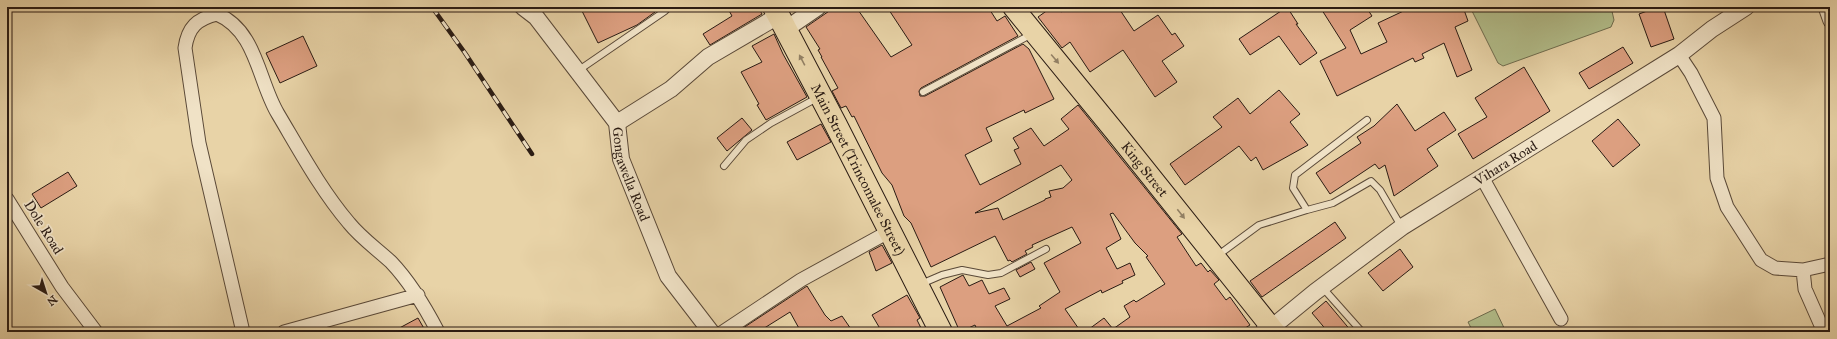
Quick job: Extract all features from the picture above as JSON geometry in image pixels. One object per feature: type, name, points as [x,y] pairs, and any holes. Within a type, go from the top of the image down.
[{"type":"highway","name":"Main Street (Trincomalee Street)","points":[[779,17],[918,285],[940,332]]},
{"type":"main road","name":"King Street","points":[[1013,7],[1116,133],[1270,331]]},
{"type":"street","name":"Gongawella Road","points":[[523,7],[536,17],[617,123],[621,159],[668,276],[711,332]]},
{"type":"street","points":[[617,123],[672,89],[708,57],[779,17],[818,7]]},
{"type":"street","name":"Vihara Road","points":[[1270,331],[1322,286],[1402,227],[1483,179],[1679,55],[1712,29],[1746,7]]},
{"type":"street","points":[[1825,7],[1830,21]]},
{"type":"street","points":[[244,332],[199,143],[186,48],[187,35],[192,27],[205,17],[217,14],[236,25],[246,38],[275,110],[323,190],[350,225],[392,263],[418,295],[438,332]]},
{"type":"street","points":[[1679,55],[1714,118],[1717,178],[1727,207],[1761,260],[1775,268],[1803,270],[1830,264]]},
{"type":"street","points":[[1483,179],[1561,319]]},
{"type":"street","name":"Dole Road","points":[[9,205],[62,287],[96,332]]},
{"type":"street","points":[[723,332],[802,280],[890,231]]},
{"type":"street","points":[[1803,270],[1806,289],[1824,332]]},
{"type":"street","points":[[284,332],[418,295]]},
{"type":"lane","points":[[578,71],[666,11],[669,7]]},
{"type":"lane","points":[[923,92],[1033,33]]},
{"type":"lane","points":[[724,166],[746,140],[771,123],[820,96]]},
{"type":"lane","points":[[1307,210],[1293,188],[1295,175],[1367,120]]},
{"type":"lane","points":[[1214,258],[1259,225],[1333,203],[1371,181],[1380,190],[1402,227]]},
{"type":"lane","points":[[918,285],[942,275],[962,270],[988,275],[1001,273],[1046,249]]},
{"type":"lane","points":[[1322,286],[1362,332]]},
{"type":"green space","points":[[1470,7],[1611,7],[1614,20],[1611,27],[1503,66],[1498,63]]},
{"type":"green space","points":[[1495,309],[1506,332],[1473,332],[1468,322]]},
{"type":"building","points":[[580,7],[653,7],[655,12],[637,25],[598,43]]},
{"type":"building","points":[[727,7],[758,7],[762,14],[710,45],[703,34],[732,16]]},
{"type":"building","points":[[835,7],[840,7],[843,11],[849,7],[856,7],[891,57],[912,45],[887,7],[988,7],[997,21],[1005,16],[1018,36],[921,88],[919,91],[920,96],[925,96],[1023,44],[1029,49],[1054,99],[1025,113],[1024,110],[986,128],[992,141],[965,155],[980,185],[1021,164],[1014,150],[1019,148],[1013,138],[1031,128],[1044,146],[1069,129],[1061,119],[1078,105],[1182,234],[1177,237],[1196,266],[1201,263],[1208,272],[1210,270],[1219,280],[1214,284],[1226,300],[1230,297],[1250,325],[1239,332],[1085,332],[1104,318],[1113,329],[1130,317],[1124,306],[1134,300],[1136,302],[1165,284],[1146,257],[1148,256],[1135,243],[1113,213],[1110,214],[1121,239],[1106,248],[1117,269],[1130,263],[1135,275],[1122,281],[1123,283],[1102,293],[1101,290],[1065,309],[1081,332],[978,332],[975,325],[960,332],[940,287],[963,275],[969,286],[982,280],[989,294],[1004,288],[1010,299],[995,306],[1007,326],[1041,308],[1039,306],[1060,292],[1044,263],[1081,243],[1072,227],[1032,245],[1033,247],[1025,251],[1027,254],[1012,262],[1010,260],[1008,261],[995,236],[931,267],[911,223],[904,216],[892,185],[882,173],[854,116],[852,117],[846,106],[841,108],[832,91],[838,88],[821,57],[818,50],[820,49],[806,27]],"holes":[[[1061,165],[1072,180],[1063,188],[1049,191],[1051,197],[1003,220],[998,208],[975,213]]]},
{"type":"building","points":[[1052,7],[1057,7],[1061,12],[1068,7],[1118,7],[1134,31],[1158,15],[1172,35],[1175,33],[1184,46],[1162,61],[1177,82],[1155,97],[1123,50],[1090,72],[1070,42],[1062,48],[1038,17]]},
{"type":"building","points":[[1287,7],[1298,24],[1296,24],[1317,53],[1300,65],[1279,36],[1250,55],[1239,39]]},
{"type":"building","points":[[1320,7],[1366,7],[1372,16],[1350,30],[1361,54],[1387,42],[1378,23],[1412,7],[1463,7],[1468,21],[1455,27],[1472,70],[1457,77],[1444,43],[1422,54],[1424,58],[1415,62],[1413,58],[1337,96],[1320,61],[1346,48]]},
{"type":"building","points":[[1658,7],[1663,7],[1674,39],[1651,47],[1639,14]]},
{"type":"building","points":[[774,34],[783,54],[807,97],[766,120],[741,72],[762,62],[752,46]]},
{"type":"building","points":[[303,36],[317,66],[280,83],[266,53]]},
{"type":"building","points":[[1623,47],[1633,63],[1589,89],[1579,73]]},
{"type":"building","points":[[1524,67],[1550,111],[1473,159],[1458,134],[1487,117],[1475,98]]},
{"type":"building","points":[[1279,90],[1300,114],[1290,122],[1308,145],[1263,170],[1256,157],[1251,161],[1239,146],[1185,185],[1170,164],[1222,127],[1213,117],[1238,98],[1250,114]]},
{"type":"building","points":[[1397,104],[1415,131],[1444,112],[1456,130],[1427,149],[1438,166],[1394,196],[1385,165],[1379,169],[1375,164],[1330,194],[1316,173],[1361,143],[1357,137],[1374,126]]},
{"type":"building","points":[[742,118],[752,130],[727,151],[717,138]]},
{"type":"building","points":[[1618,119],[1640,145],[1613,167],[1592,141]]},
{"type":"building","points":[[821,124],[831,142],[797,160],[787,142]]},
{"type":"building","points":[[68,172],[77,186],[41,208],[32,194]]},
{"type":"building","points":[[1335,222],[1346,238],[1262,297],[1250,281]]},
{"type":"building","points":[[882,245],[892,263],[876,271],[869,252]]},
{"type":"building","points":[[1400,249],[1413,267],[1383,291],[1368,273]]},
{"type":"building","points":[[1031,262],[1035,269],[1020,277],[1016,270]]},
{"type":"building","points":[[807,286],[825,315],[831,321],[842,316],[853,332],[801,332],[790,312],[758,332],[737,332]]},
{"type":"building","points":[[907,295],[920,318],[917,320],[923,332],[882,332],[872,315]]},
{"type":"building","points":[[1326,301],[1352,332],[1328,332],[1312,313]]},
{"type":"building","points":[[418,318],[426,332],[392,332]]},
{"type":"railway","points":[[432,7],[465,53],[532,154]]}]
